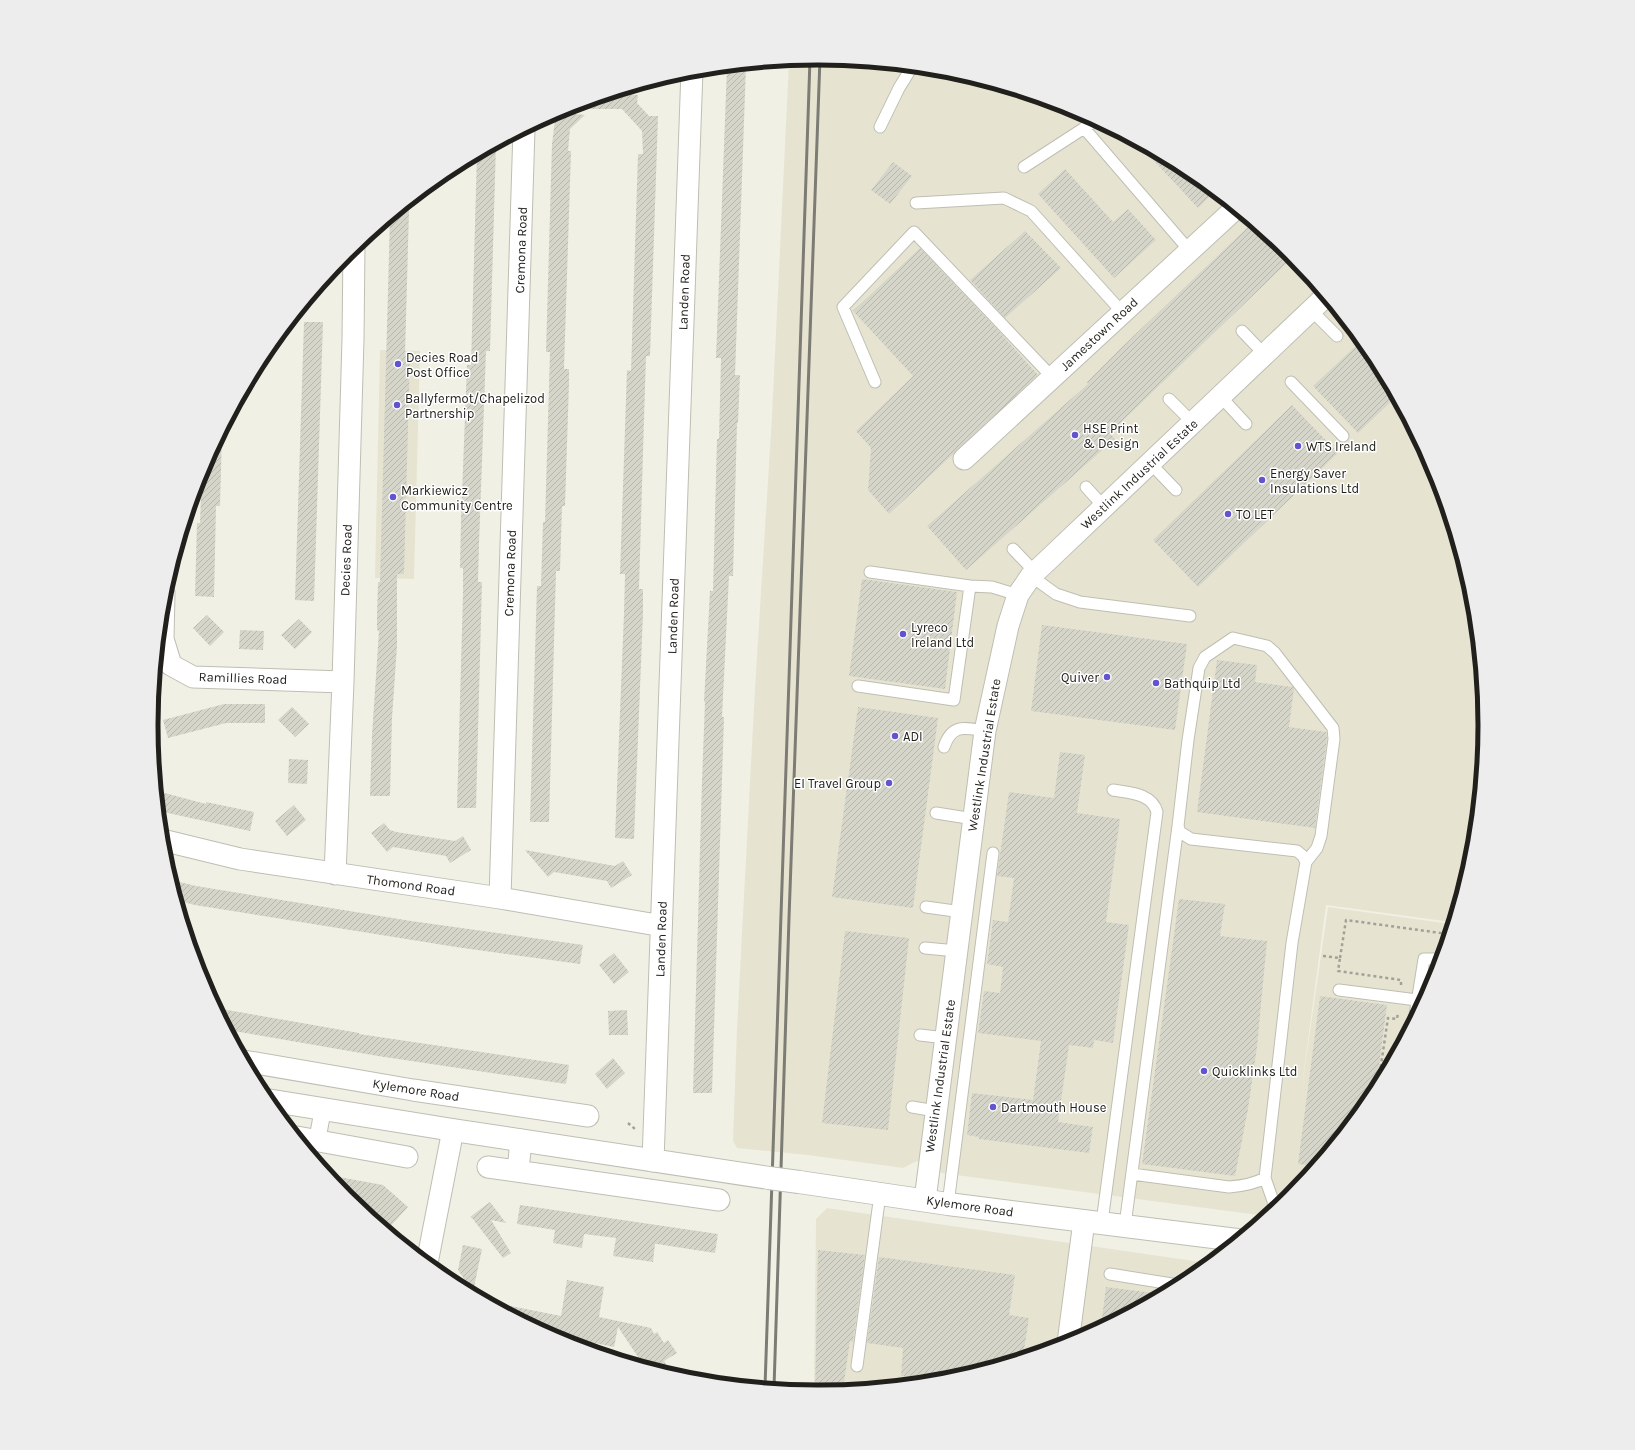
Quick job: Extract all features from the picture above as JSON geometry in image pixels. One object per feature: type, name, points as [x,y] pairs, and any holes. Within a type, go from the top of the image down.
[{"type":"main road","name":"Kylemore Road","points":[[276,1101],[653,1161],[948,1204],[1231,1239]]},
{"type":"street","name":"Landen Road","points":[[653,1161],[692,78]]},
{"type":"street","name":"Cremona Road","points":[[500,898],[524,134]]},
{"type":"street","name":"Jamestown Road","points":[[964,459],[1232,212]]},
{"type":"street","name":"Decies Road","points":[[335,874],[343,682],[353,339],[354,255]]},
{"type":"street","name":"Westlink Industrial Estate","points":[[925,1200],[985,731],[1008,626],[1018,594],[1033,574],[1318,303]]},
{"type":"street","name":"Ramillies Road","points":[[163,639],[171,665],[193,677],[343,682]]},
{"type":"street","name":"Thomond Road","points":[[168,841],[240,859],[500,898],[661,925]]},
{"type":"street","name":"Kylemore Road","points":[[250,1062],[588,1116]]},
{"type":"street","points":[[317,1141],[323,1109]]},
{"type":"street","points":[[428,1258],[453,1130]]},
{"type":"street","points":[[303,1138],[407,1157]]},
{"type":"street","points":[[518,1171],[521,1140]]},
{"type":"street","points":[[488,1167],[710,1198],[703,1168]]},
{"type":"street","points":[[1070,1335],[1093,1222]]},
{"type":"lane","points":[[880,126],[909,72]]},
{"type":"lane","points":[[1024,167],[1090,124]]},
{"type":"lane","points":[[1084,128],[1189,250]]},
{"type":"lane","points":[[916,203],[1004,198],[1031,211],[1122,312]]},
{"type":"lane","points":[[875,382],[843,307],[914,232],[1053,378]]},
{"type":"lane","points":[[1318,303],[1337,336]]},
{"type":"lane","points":[[1242,331],[1264,354]]},
{"type":"lane","points":[[1291,382],[1343,436]]},
{"type":"lane","points":[[1221,396],[1246,424]]},
{"type":"lane","points":[[1169,399],[1193,423]]},
{"type":"lane","points":[[1150,463],[1176,490]]},
{"type":"lane","points":[[1086,487],[1104,507]]},
{"type":"lane","points":[[1013,549],[1033,574],[1056,594],[1080,602],[1190,616]]},
{"type":"lane","points":[[870,572],[970,586],[992,587],[1018,594]]},
{"type":"lane","points":[[858,686],[954,700],[970,586]]},
{"type":"lane","points":[[1125,1225],[1188,740],[1199,668],[1206,657],[1233,638],[1267,646],[1275,653],[1333,728],[1334,739],[1321,836],[1317,848],[1306,862],[1292,943],[1266,1178],[1273,1202]]},
{"type":"lane","points":[[944,747],[948,737],[953,731],[959,729],[985,731]]},
{"type":"lane","points":[[1093,1222],[1157,812],[1156,806],[1150,799],[1113,790]]},
{"type":"lane","points":[[936,813],[974,818]]},
{"type":"lane","points":[[1178,826],[1180,832],[1191,839],[1297,851],[1303,856],[1306,862]]},
{"type":"lane","points":[[948,1204],[993,853]]},
{"type":"lane","points":[[926,907],[962,912]]},
{"type":"lane","points":[[925,948],[957,951]]},
{"type":"lane","points":[[1417,999],[1424,959],[1434,960]]},
{"type":"lane","points":[[1339,990],[1417,1000]]},
{"type":"lane","points":[[920,1035],[946,1038]]},
{"type":"lane","points":[[912,1107],[936,1110]]},
{"type":"lane","points":[[1132,1174],[1229,1187],[1243,1186],[1266,1178]]},
{"type":"lane","points":[[857,1366],[880,1194]]},
{"type":"lane","points":[[1110,1274],[1169,1283]]},
{"type":"path","points":[[1340,958],[1346,920],[1443,933]]},
{"type":"shaded area","points":[[789,66],[861,66],[904,71],[988,87],[1030,100],[1070,115],[1148,153],[1219,201],[1253,229],[1284,258],[1314,290],[1341,323],[1366,358],[1389,395],[1427,472],[1455,554],[1465,596],[1472,639],[1478,725],[1472,811],[1465,854],[1455,896],[1447,921],[1326,905],[1301,1093],[1328,907],[1446,923],[1427,978],[1409,1017],[1389,1055],[1366,1092],[1341,1127],[1314,1160],[1284,1192],[1259,1215],[941,1173],[937,1165],[917,1161],[903,1168],[808,1155],[737,1148],[733,1141],[737,1028],[755,688],[772,416]]},
{"type":"shaded area","points":[[380,350],[420,351],[414,579],[375,578]]},
{"type":"shaded area","points":[[827,1208],[1201,1262],[1147,1297],[1109,1317],[1070,1335],[1030,1350],[988,1363],[904,1379],[861,1384],[814,1385],[816,1219]]},
{"type":"building","points":[[746,69],[735,375],[740,375],[737,423],[733,576],[729,576],[722,717],[724,717],[712,1093],[693,1093],[704,702],[710,591],[713,591],[717,439],[719,439],[721,358],[716,358],[727,72]]},
{"type":"building","points":[[625,94],[638,95],[637,103],[649,116],[658,116],[650,356],[646,356],[639,589],[643,589],[643,613],[634,839],[615,838],[625,574],[620,574],[627,370],[631,371],[638,154],[643,154],[642,131],[622,109],[581,109]]},
{"type":"building","points":[[569,113],[585,115],[570,129],[568,151],[571,151],[564,369],[569,369],[569,383],[565,506],[562,506],[560,571],[556,571],[549,822],[530,822],[537,586],[541,586],[543,522],[545,522],[550,352],[546,352],[552,144],[555,120]]},
{"type":"building","points":[[496,149],[490,351],[486,351],[479,544],[478,582],[482,582],[476,808],[457,808],[463,594],[463,568],[460,568],[461,520],[467,365],[471,365],[477,160]]},
{"type":"building","points":[[1146,152],[1211,195],[1198,208]]},
{"type":"building","points":[[893,162],[912,176],[890,204],[871,190]]},
{"type":"building","points":[[1065,169],[1113,222],[1128,209],[1156,240],[1114,278],[1038,194]]},
{"type":"building","points":[[405,210],[409,210],[405,355],[410,355],[404,574],[397,574],[397,646],[392,718],[390,796],[370,796],[372,735],[379,631],[377,630],[378,582],[380,582],[390,223]]},
{"type":"building","points":[[1249,226],[1288,262],[1110,433],[1115,439],[966,570],[927,526],[1088,384],[1087,382]]},
{"type":"building","points":[[1025,231],[1061,268],[1005,318],[970,280]]},
{"type":"building","points":[[920,248],[1038,375],[889,514],[868,490],[871,448],[856,431],[913,376],[853,311]]},
{"type":"building","points":[[304,322],[323,322],[314,601],[295,600]]},
{"type":"building","points":[[1357,345],[1392,401],[1358,433],[1313,386]]},
{"type":"building","points":[[1292,405],[1338,453],[1198,587],[1153,540]]},
{"type":"building","points":[[222,442],[220,506],[216,506],[214,597],[195,596],[197,523],[200,523],[201,491]]},
{"type":"building","name":"Lyreco Ireland Ltd","points":[[862,579],[957,592],[945,689],[849,676]]},
{"type":"building","points":[[207,615],[224,632],[210,646],[193,628]]},
{"type":"building","points":[[299,619],[312,632],[295,649],[281,635]]},
{"type":"building","points":[[1042,625],[1187,644],[1175,730],[1031,711]]},
{"type":"building","points":[[240,630],[264,631],[263,650],[239,649]]},
{"type":"building","points":[[1217,660],[1257,665],[1255,682],[1294,688],[1289,727],[1326,732],[1327,738],[1315,828],[1197,812]]},
{"type":"building","points":[[224,704],[265,704],[265,723],[226,723],[168,738],[163,720]]},
{"type":"building","points":[[292,707],[309,724],[295,737],[278,720]]},
{"type":"building","points":[[858,707],[938,718],[913,908],[832,897]]},
{"type":"building","points":[[1060,752],[1085,755],[1077,813],[1120,819],[1106,922],[1129,925],[1113,1043],[1094,1040],[1093,1048],[1069,1045],[1058,1122],[1093,1127],[1089,1153],[979,1139],[979,1137],[967,1135],[972,1093],[1033,1100],[1041,1041],[978,1033],[984,991],[1000,993],[1003,967],[987,964],[993,920],[1008,922],[1014,878],[997,876],[1009,792],[1054,798]]},
{"type":"building","points":[[289,759],[308,760],[307,784],[288,783]]},
{"type":"building","points":[[161,792],[206,804],[206,802],[254,812],[250,831],[163,812]]},
{"type":"building","points":[[294,805],[306,820],[287,836],[275,821]]},
{"type":"building","points":[[384,823],[390,830],[396,832],[455,841],[463,836],[471,850],[450,863],[446,856],[393,847],[387,852],[371,833]]},
{"type":"building","points":[[525,850],[615,866],[623,861],[632,875],[611,888],[607,881],[554,872],[548,877]]},
{"type":"building","points":[[177,881],[196,886],[411,921],[583,945],[580,964],[456,947],[182,902]]},
{"type":"building","points":[[1179,899],[1225,904],[1220,936],[1267,941],[1257,1047],[1248,1109],[1235,1176],[1142,1164]]},
{"type":"building","points":[[845,931],[909,938],[888,1130],[822,1123]]},
{"type":"building","points":[[614,953],[629,972],[614,984],[599,965]]},
{"type":"building","points":[[1320,996],[1387,1005],[1378,1072],[1341,1127],[1314,1160],[1309,1165],[1298,1164]]},
{"type":"building","points":[[222,1009],[359,1034],[569,1065],[566,1084],[378,1056],[233,1031]]},
{"type":"building","points":[[627,1010],[628,1035],[609,1035],[608,1011]]},
{"type":"building","points":[[613,1058],[625,1073],[607,1089],[595,1074]]},
{"type":"building","points":[[337,1177],[383,1185],[408,1207],[390,1227]]},
{"type":"building","points":[[490,1202],[506,1223],[491,1220],[511,1253],[503,1258],[470,1217]]},
{"type":"building","points":[[520,1205],[718,1234],[715,1253],[655,1244],[653,1262],[613,1256],[616,1238],[584,1234],[582,1248],[553,1243],[555,1230],[517,1224]]},
{"type":"building","points":[[463,1245],[482,1249],[474,1289],[468,1285],[458,1270]]},
{"type":"building","points":[[818,1250],[865,1255],[853,1342],[850,1341],[844,1384],[815,1385]]},
{"type":"building","points":[[879,1257],[1015,1275],[1009,1315],[1029,1318],[1024,1352],[988,1363],[916,1377],[901,1376],[903,1348],[867,1343]]},
{"type":"building","points":[[567,1280],[604,1287],[599,1317],[651,1328],[654,1334],[657,1332],[664,1343],[668,1340],[677,1353],[664,1361],[668,1368],[647,1363],[641,1361],[618,1327],[614,1347],[576,1339],[565,1335],[501,1304],[561,1316]]},
{"type":"building","points":[[1106,1287],[1153,1293],[1147,1297],[1102,1320]]},
{"type":"railway","points":[[765,1383],[810,65]]},
{"type":"railway","points":[[774,1384],[789,918],[820,65]]},
{"type":"place","name":"Decies Road Post Office","points":[[398,364]]},
{"type":"place","name":"Ballyfermot/Chapelizod Partnership","points":[[397,405]]},
{"type":"place","name":"HSE Print & Design","points":[[1075,435]]},
{"type":"place","name":"WTS Ireland","points":[[1298,446]]},
{"type":"place","name":"Energy Saver Insulations Ltd","points":[[1262,480]]},
{"type":"place","name":"Markiewicz Community Centre","points":[[393,497]]},
{"type":"place","name":"TO LET","points":[[1228,514]]},
{"type":"place","name":"Lyreco Ireland Ltd","points":[[903,634]]},
{"type":"place","name":"Quiver","points":[[1107,677]]},
{"type":"place","name":"Bathquip Ltd","points":[[1156,683]]},
{"type":"place","name":"ADI","points":[[895,736]]},
{"type":"place","name":"EI Travel Group","points":[[889,783]]},
{"type":"place","name":"Quicklinks Ltd","points":[[1204,1071]]},
{"type":"place","name":"Dartmouth House","points":[[993,1107]]}]
